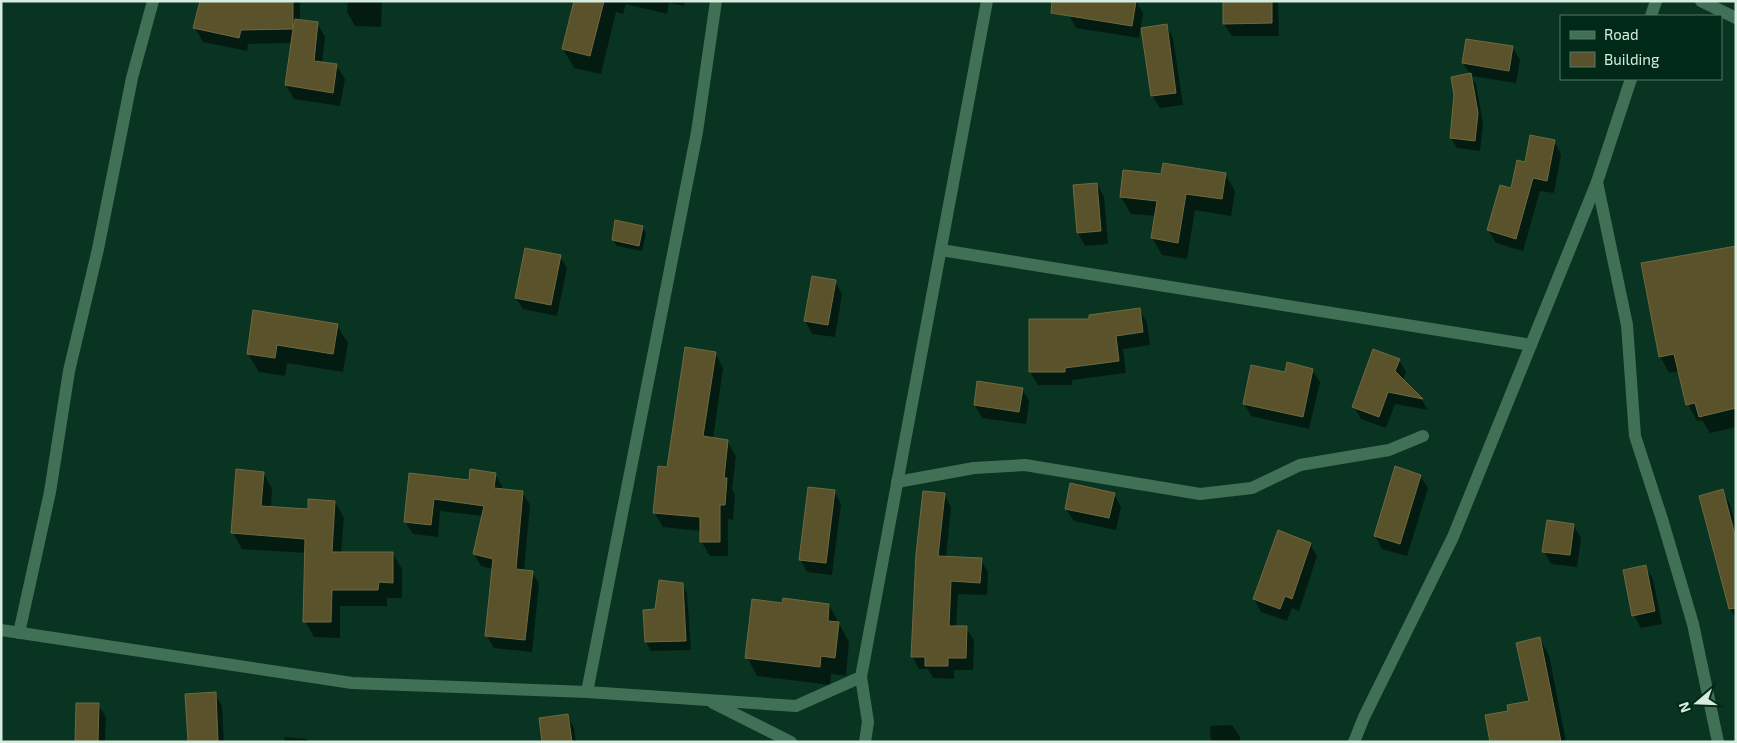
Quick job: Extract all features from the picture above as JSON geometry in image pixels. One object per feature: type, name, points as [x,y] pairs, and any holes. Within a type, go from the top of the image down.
[{"type":"street","points":[[18,633],[50,492],[69,371],[98,249],[132,78],[153,1]]},
{"type":"street","points":[[587,692],[697,132],[716,1]]},
{"type":"street","points":[[865,742],[868,722],[861,677],[987,1]]},
{"type":"street","points":[[1651,15],[1656,1]]},
{"type":"street","points":[[1700,1],[1736,18]]},
{"type":"street","points":[[1354,742],[1364,717],[1453,537],[1597,182],[1630,80]]},
{"type":"street","points":[[1597,182],[1627,325],[1635,436],[1693,624],[1714,714],[1718,742]]},
{"type":"street","points":[[941,250],[1531,345]]},
{"type":"street","points":[[898,482],[974,468],[1025,465],[1200,494],[1252,488],[1300,465],[1389,450],[1423,436]]},
{"type":"street","points":[[1,630],[352,683],[587,692],[796,706],[861,677]]},
{"type":"street","points":[[708,700],[791,742]]},
{"type":"building","points":[[200,1],[293,1],[293,28],[295,19],[318,22],[314,61],[337,64],[333,93],[285,85],[293,29],[241,30],[239,38],[193,28]]},
{"type":"building","points":[[574,1],[604,1],[590,56],[562,49]]},
{"type":"building","points":[[1052,1],[1136,1],[1132,26],[1051,13]]},
{"type":"building","points":[[1223,1],[1272,1],[1272,23],[1223,24]]},
{"type":"building","points":[[1167,24],[1176,93],[1151,96],[1141,28]]},
{"type":"building","points":[[1466,39],[1513,46],[1509,71],[1462,63]]},
{"type":"building","points":[[1471,73],[1478,113],[1475,141],[1450,138],[1454,95],[1451,77]]},
{"type":"building","points":[[1530,135],[1555,140],[1547,181],[1533,178],[1516,239],[1487,230],[1500,185],[1511,188],[1517,160],[1525,162]]},
{"type":"building","points":[[1163,163],[1226,173],[1222,199],[1186,194],[1178,243],[1151,238],[1157,201],[1120,197],[1123,170],[1161,174]]},
{"type":"building","points":[[1097,183],[1101,231],[1077,233],[1073,185]]},
{"type":"building","points":[[615,220],[643,226],[639,246],[612,240]]},
{"type":"building","points":[[1736,246],[1736,408],[1699,417],[1695,403],[1686,405],[1674,354],[1659,357],[1641,263]]},
{"type":"building","points":[[525,248],[561,255],[551,305],[515,298]]},
{"type":"building","points":[[812,276],[836,280],[828,325],[804,321]]},
{"type":"building","points":[[1140,308],[1143,332],[1116,336],[1119,361],[1065,368],[1065,372],[1029,372],[1029,319],[1089,319],[1089,315]]},
{"type":"building","points":[[253,310],[338,324],[333,354],[277,345],[275,358],[247,354]]},
{"type":"building","points":[[685,347],[716,352],[703,436],[728,440],[724,478],[727,478],[725,505],[720,505],[720,542],[700,542],[700,517],[653,513],[658,466],[667,467]]},
{"type":"building","points":[[1373,349],[1400,359],[1395,371],[1423,399],[1388,392],[1379,417],[1352,407]]},
{"type":"building","points":[[1287,362],[1313,369],[1303,417],[1243,404],[1251,365],[1285,372]]},
{"type":"building","points":[[977,381],[1023,388],[1019,412],[974,405]]},
{"type":"building","points":[[1395,466],[1421,475],[1400,544],[1374,536]]},
{"type":"building","points":[[236,469],[264,472],[261,506],[308,509],[308,499],[335,501],[332,552],[393,552],[393,583],[379,582],[378,590],[332,590],[331,622],[303,622],[305,539],[231,533]]},
{"type":"building","points":[[470,469],[496,473],[494,488],[523,491],[516,569],[533,571],[525,640],[485,636],[493,559],[473,554],[484,506],[434,499],[431,525],[404,522],[409,473],[469,480]]},
{"type":"building","points":[[1070,483],[1115,493],[1109,518],[1065,509]]},
{"type":"building","points":[[808,487],[835,490],[826,563],[799,560]]},
{"type":"building","points":[[1723,489],[1736,539],[1736,608],[1729,609],[1699,496]]},
{"type":"building","points":[[923,491],[945,493],[938,556],[982,558],[980,583],[951,581],[949,626],[967,626],[966,658],[948,658],[948,666],[925,666],[925,657],[911,657],[916,554]]},
{"type":"building","points":[[1547,520],[1574,524],[1570,555],[1542,552]]},
{"type":"building","points":[[1278,530],[1311,543],[1292,599],[1285,596],[1280,609],[1253,599]]},
{"type":"building","points":[[1646,565],[1655,611],[1632,616],[1623,570]]},
{"type":"building","points":[[659,580],[683,583],[686,641],[645,642],[643,610],[655,609]]},
{"type":"building","points":[[783,598],[829,604],[828,621],[839,622],[835,658],[821,656],[820,667],[745,658],[752,599],[782,603]]},
{"type":"building","points":[[1540,637],[1561,742],[1490,742],[1485,715],[1508,711],[1507,705],[1529,701],[1516,643]]},
{"type":"building","points":[[216,692],[218,742],[188,742],[185,694]]},
{"type":"building","points":[[76,703],[99,703],[98,742],[75,742]]},
{"type":"building","points":[[568,714],[572,742],[542,742],[539,718]]}]
